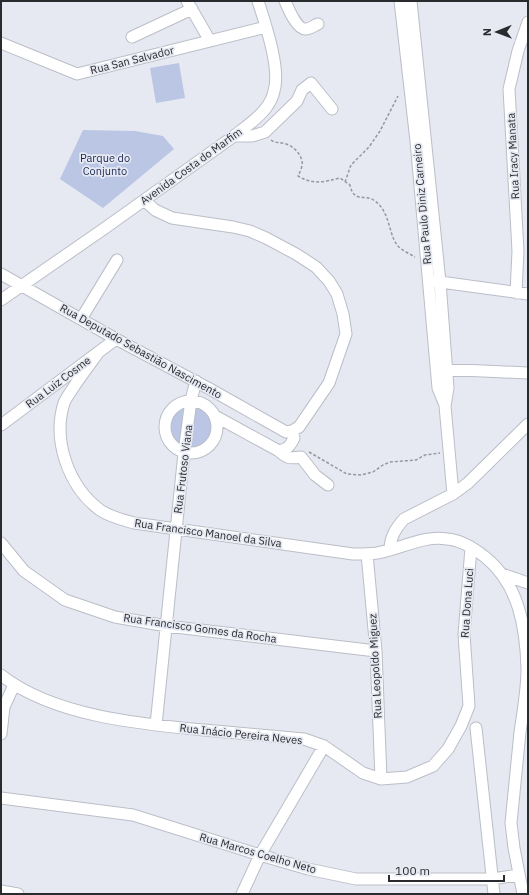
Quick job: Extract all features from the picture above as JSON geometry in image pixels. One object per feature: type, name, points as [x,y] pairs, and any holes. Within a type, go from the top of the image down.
[{"type":"street","name":"Avenida Costa do Marfim","points":[[1,300],[234,136],[252,122],[266,108],[274,91],[276,72],[266,27],[258,1]]},
{"type":"street","points":[[285,1],[300,28],[305,30],[318,24]]},
{"type":"street","name":"Rua Paulo Diniz Carneiro","points":[[400,1],[421,141]]},
{"type":"street","name":"Rua Paulo Diniz Carneiro","points":[[411,1],[421,141],[442,369],[448,388],[445,406],[450,452],[452,494]]},
{"type":"street","points":[[132,38],[189,5],[210,41]]},
{"type":"street","name":"Rua Iracy Manata","points":[[516,293],[518,251],[510,89],[518,51],[528,22]]},
{"type":"street","name":"Rua San Salvador","points":[[1,43],[77,74],[266,27]]},
{"type":"street","points":[[234,136],[252,136],[265,132],[298,101],[302,90],[311,83],[332,109]]},
{"type":"street","points":[[144,200],[155,210],[172,218],[250,231],[296,254],[316,267],[329,281],[337,294],[343,314],[346,334],[329,383],[301,424],[297,443],[315,475],[328,485]]},
{"type":"street","points":[[81,319],[117,260]]},
{"type":"street","name":"Rua Deputado Sebastião Nascimento","points":[[1,274],[116,339],[281,428],[297,443],[292,459],[286,458],[278,451],[215,416],[209,408],[201,402],[191,400]]},
{"type":"street","points":[[434,281],[528,294]]},
{"type":"street","name":"Rua Luiz Cosme","points":[[1,425],[116,339]]},
{"type":"street","name":"Rua Francisco Manoel da Silva","points":[[98,353],[64,401],[60,416],[60,430],[61,442],[70,470],[79,489],[101,511],[116,518],[134,523],[353,554],[367,554],[390,550],[434,538],[448,539],[471,548],[495,565],[502,574]]},
{"type":"street","points":[[442,369],[528,373]]},
{"type":"street","name":"Rua Frutoso Viana","points":[[156,725],[184,453],[191,400],[196,381]]},
{"type":"street","points":[[191,400],[182,402],[172,408],[169,413],[165,424],[166,436],[172,446],[184,453],[194,453],[206,449],[214,440],[217,428],[215,416]]},
{"type":"street","points":[[390,550],[390,542],[393,535],[404,519],[452,494],[468,483],[528,424]]},
{"type":"street","points":[[278,451],[284,450],[297,443]]},
{"type":"street","name":"Rua Francisco Gomes da Rocha","points":[[1,543],[24,571],[65,600],[115,617],[167,626],[376,651]]},
{"type":"street","name":"Rua Dona Luci","points":[[469,706],[464,634],[471,548]]},
{"type":"street","name":"Rua Leopoldo Miguez","points":[[367,554],[376,651],[381,779]]},
{"type":"street","points":[[502,574],[528,583]]},
{"type":"street","points":[[502,574],[513,594],[523,624],[527,670],[511,823],[518,875],[524,892]]},
{"type":"street","name":"Rua Inácio Pereira Neves","points":[[1,675],[14,685],[45,700],[101,716],[156,725],[304,739],[324,746],[363,773],[381,779],[407,777],[433,766],[448,749],[461,726],[469,706]]},
{"type":"street","points":[[1,734],[3,707],[14,685]]},
{"type":"street","points":[[476,728],[494,894]]},
{"type":"street","points":[[242,894],[260,855],[324,746]]},
{"type":"street","name":"Rua Marcos Coelho Neto","points":[[1,798],[133,815],[308,869],[356,879],[492,879],[518,875]]},
{"type":"street","points":[[1,891],[18,894]]},
{"type":"path","points":[[345,182],[351,165],[369,147],[386,121],[398,96]]},
{"type":"path","points":[[265,132],[274,143],[283,143],[292,146],[299,153],[302,161],[298,176],[306,181],[320,182],[340,178],[350,185],[351,192],[354,195],[360,198],[372,199],[377,202],[385,214],[398,246],[415,257]]},
{"type":"path","points":[[297,443],[347,474],[360,475],[373,472],[390,462],[416,460],[426,455],[450,452]]},
{"type":"green space","points":[[179,63],[185,98],[156,103],[150,68]]},
{"type":"green space","name":"Parque do Conjunto","points":[[83,130],[135,131],[163,136],[174,149],[103,208],[60,179]]},
{"type":"green space","points":[[186,401],[196,401],[205,405],[213,413],[217,422],[217,432],[213,441],[205,449],[196,453],[186,453],[177,449],[169,441],[165,432],[165,422],[169,413],[177,405]]}]
